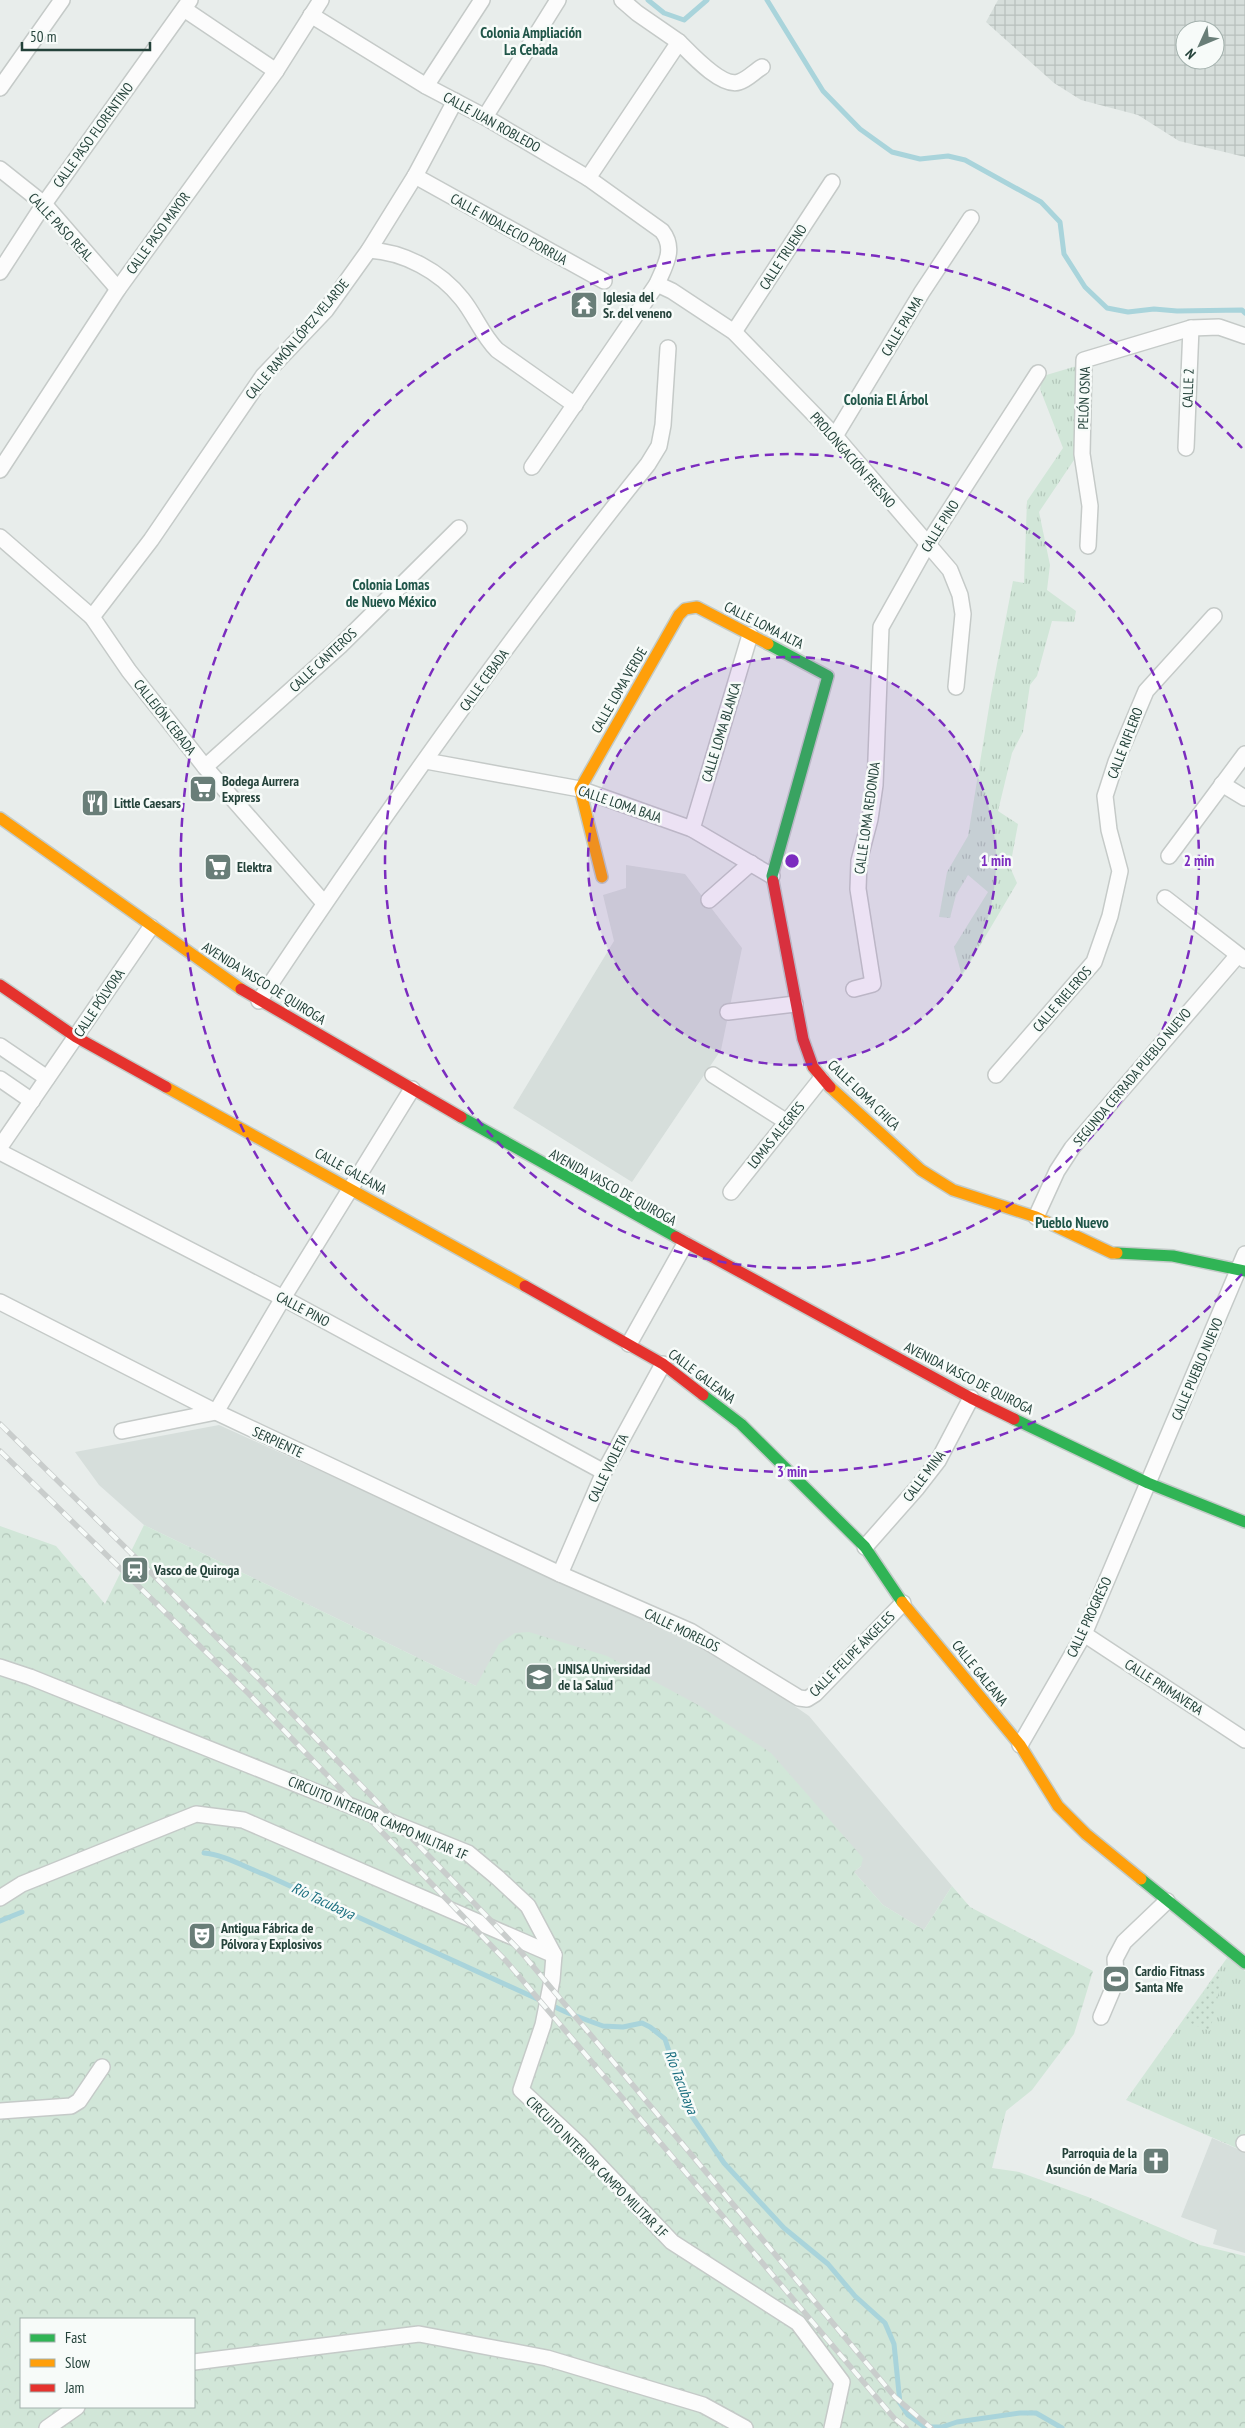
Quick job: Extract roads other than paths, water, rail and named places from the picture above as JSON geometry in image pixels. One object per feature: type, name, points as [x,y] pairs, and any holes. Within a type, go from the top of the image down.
[{"type":"street","points":[[0,88],[62,0]]},
{"type":"street","name":"CALLE PASO MAYOR","points":[[0,470],[118,289],[276,71],[321,0]]},
{"type":"street","points":[[426,86],[482,0]]},
{"type":"street","points":[[486,117],[558,0]]},
{"type":"street","points":[[622,0],[637,14],[679,42],[703,66],[727,82],[739,83],[762,67]]},
{"type":"street","points":[[187,5],[276,71]]},
{"type":"street","name":"CALLE PASO FLORENTINO","points":[[0,272],[44,204],[187,5]]},
{"type":"street","name":"CALLE JUAN ROBLEDO","points":[[311,14],[426,86],[486,117],[588,178],[662,231],[667,238],[670,253],[657,284]]},
{"type":"street","points":[[588,178],[679,42]]},
{"type":"street","name":"CALLE RAMÓN LÓPEZ VELARDE","points":[[92,617],[151,540],[263,376],[326,310],[369,250],[414,176],[455,101]]},
{"type":"street","name":"CALLE PASO REAL","points":[[0,168],[44,204],[118,289]]},
{"type":"street","name":"CALLE INDALECIO PORRUA","points":[[414,176],[604,281]]},
{"type":"street","name":"CALLE TRUENO","points":[[734,332],[832,182]]},
{"type":"street","name":"CALLE PALMA","points":[[835,436],[922,292],[971,218]]},
{"type":"street","points":[[369,250],[388,251],[408,258],[449,284],[463,299],[487,339],[497,350],[575,405]]},
{"type":"street","points":[[532,468],[657,284]]},
{"type":"street","name":"PROLONGACIÓN FRESNO","points":[[657,284],[672,291],[734,332],[835,436],[950,570],[960,595],[963,614],[956,687]]},
{"type":"street","points":[[1191,328],[1219,327],[1245,336]]},
{"type":"street","name":"CALLE 2","points":[[1186,448],[1191,328]]},
{"type":"street","name":"PELÓN OSNA","points":[[1088,546],[1090,506],[1082,454],[1084,360],[1191,328]]},
{"type":"street","name":"CALLE CEBADA","points":[[260,1001],[324,903],[531,614],[648,464],[658,446],[662,425],[668,348]]},
{"type":"street","name":"CALLE PINO","points":[[880,692],[881,627],[927,545],[1038,373]]},
{"type":"street","name":"CALLE CANTEROS","points":[[205,767],[340,646],[459,528]]},
{"type":"street","name":"CALLEJÓN CEBADA","points":[[0,537],[92,617],[129,671],[205,767],[324,903]]},
{"type":"street","name":"CALLE LOMA ALTA","points":[[685,608],[696,608],[828,676]]},
{"type":"street","name":"CALLE LOMA VERDE","points":[[580,789],[679,615],[685,608]]},
{"type":"street","name":"CALLE RIFLERO","points":[[1105,796],[1116,762],[1146,691],[1214,616]]},
{"type":"street","name":"CALLE LOMA BLANCA","points":[[692,829],[750,635]]},
{"type":"street","name":"CALLE LOMA CHICA","points":[[828,676],[772,876],[803,1040],[813,1067],[821,1079],[921,1170],[953,1190],[1036,1217],[1112,1253],[1173,1256],[1242,1271]]},
{"type":"street","name":"CALLE LOMA REDONDA","points":[[854,989],[873,984],[858,889],[859,861],[870,819],[875,785],[880,692]]},
{"type":"street","points":[[1169,856],[1245,754]]},
{"type":"street","name":"CALLE LOMA BAJA","points":[[426,761],[580,789],[692,829],[772,876]]},
{"type":"street","points":[[1222,784],[1245,798]]},
{"type":"street","points":[[580,789],[602,877]]},
{"type":"street","name":"CALLE RIELEROS","points":[[996,1075],[1094,962],[1110,916],[1120,871],[1109,830],[1105,796]]},
{"type":"street","name":"AVENIDA VASCO DE QUIROGA","points":[[0,818],[151,927],[260,1001],[686,1244],[971,1398],[1148,1483],[1245,1522]]},
{"type":"street","points":[[709,900],[751,863]]},
{"type":"street","points":[[1165,898],[1241,957]]},
{"type":"street","name":"CALLE PÓLVORA","points":[[0,1147],[151,927]]},
{"type":"street","name":"SEGUNDA CERRADA PUEBLO NUEVO","points":[[1036,1217],[1057,1171],[1072,1148],[1241,957]]},
{"type":"street","name":"CALLE GALEANA","points":[[0,985],[76,1037],[352,1188],[663,1364],[741,1424],[865,1546],[903,1603],[1020,1745],[1058,1806],[1086,1834],[1167,1901],[1243,1955]]},
{"type":"street","points":[[728,1012],[795,1004]]},
{"type":"street","points":[[0,1046],[47,1078]]},
{"type":"street","points":[[713,1075],[786,1122]]},
{"type":"street","points":[[0,1079],[32,1101]]},
{"type":"street","name":"LOMAS ALEGRES","points":[[731,1192],[821,1079]]},
{"type":"street","points":[[122,1431],[216,1412],[283,1298],[412,1089]]},
{"type":"street","name":"CALLE PINO","points":[[0,1152],[283,1298],[604,1472]]},
{"type":"street","points":[[629,1344],[686,1244]]},
{"type":"street","name":"CALLE PUEBLO NUEVO","points":[[1148,1483],[1242,1271],[1245,1254]]},
{"type":"street","name":"SERPIENTE","points":[[0,1302],[216,1412],[560,1574]]},
{"type":"street","name":"CALLE VIOLETA","points":[[560,1574],[604,1472],[663,1364]]},
{"type":"street","name":"CALLE MINA","points":[[865,1546],[917,1488],[938,1461],[971,1398]]},
{"type":"street","name":"CALLE PROGRESO","points":[[1020,1745],[1084,1634],[1148,1483]]},
{"type":"street","name":"CALLE MORELOS","points":[[560,1574],[690,1632],[799,1698]]},
{"type":"street","name":"CALLE FELIPE ÁNGELES","points":[[799,1698],[807,1699],[815,1694],[903,1603]]},
{"type":"street","name":"CALLE PRIMAVERA","points":[[1084,1634],[1245,1740]]},
{"type":"street","name":"CIRCUITO INTERIOR CAMPO MILITAR 1F","points":[[0,1667],[30,1677],[468,1853],[528,1906],[554,1955],[552,1980],[543,2026],[521,2090],[579,2144],[672,2242],[798,2323],[842,2382],[832,2428]]},
{"type":"street","points":[[0,1898],[22,1884],[196,1814],[243,1820],[554,1955]]},
{"type":"street","points":[[1101,2017],[1112,1991],[1116,1974],[1115,1959],[1124,1942],[1167,1901]]},
{"type":"street","points":[[0,2111],[71,2106],[79,2101],[102,2067]]},
{"type":"street","points":[[195,2362],[419,2334],[546,2358],[703,2405],[745,2428]]},
{"type":"street","points":[[46,2428],[76,2408]]},
{"type":"waterway","points":[[648,0],[664,13],[684,20],[707,0]]},
{"type":"waterway","points":[[767,0],[823,91],[860,129],[892,152],[920,159],[948,156],[965,160],[1041,202],[1060,222],[1064,254],[1085,287],[1107,308],[1128,312],[1154,309],[1177,311],[1242,310],[1245,313]]},
{"type":"waterway","name":"Río Tacubaya","points":[[204,1853],[227,1859],[266,1875],[568,2013],[603,2026],[623,2027],[642,2023],[650,2027],[665,2039],[689,2112],[724,2163],[784,2228],[828,2264],[855,2296],[885,2323],[894,2344],[900,2403],[908,2415],[925,2427],[942,2427],[957,2422],[1020,2413],[1036,2413],[1062,2428]]},
{"type":"waterway","name":"Río Tacubaya","points":[[0,1921],[22,1912]]},
{"type":"railway","points":[[0,1424],[261,1681],[521,1952],[895,2397],[931,2428]]},
{"type":"railway","points":[[0,1451],[249,1694],[507,1962],[894,2418],[906,2428]]},
{"type":"place","name":"Iglesia del Sr. del veneno","points":[[584,305]]},
{"type":"place","name":"Bodega Aurrera Express","points":[[203,789]]},
{"type":"place","name":"Little Caesars","points":[[95,803]]},
{"type":"place","name":"Elektra","points":[[218,867]]},
{"type":"place","name":"Vasco de Quiroga","points":[[135,1570]]},
{"type":"place","name":"UNISA Universidad de la Salud","points":[[539,1677]]},
{"type":"place","name":"Antigua Fábrica de Pólvora y Explosivos","points":[[202,1936]]},
{"type":"place","name":"Cardio Fitnass Santa Nfe","points":[[1116,1979]]},
{"type":"place","name":"Parroquia de la Asunción de María","points":[[1156,2161]]},
{"type":"district","name":"Colonia Ampliación La Cebada","points":[[531,42]]},
{"type":"district","name":"Colonia El Árbol","points":[[886,400]]},
{"type":"district","name":"Colonia Lomas de Nuevo México","points":[[391,594]]},
{"type":"district","name":"Pueblo Nuevo","points":[[1072,1223]]}]
